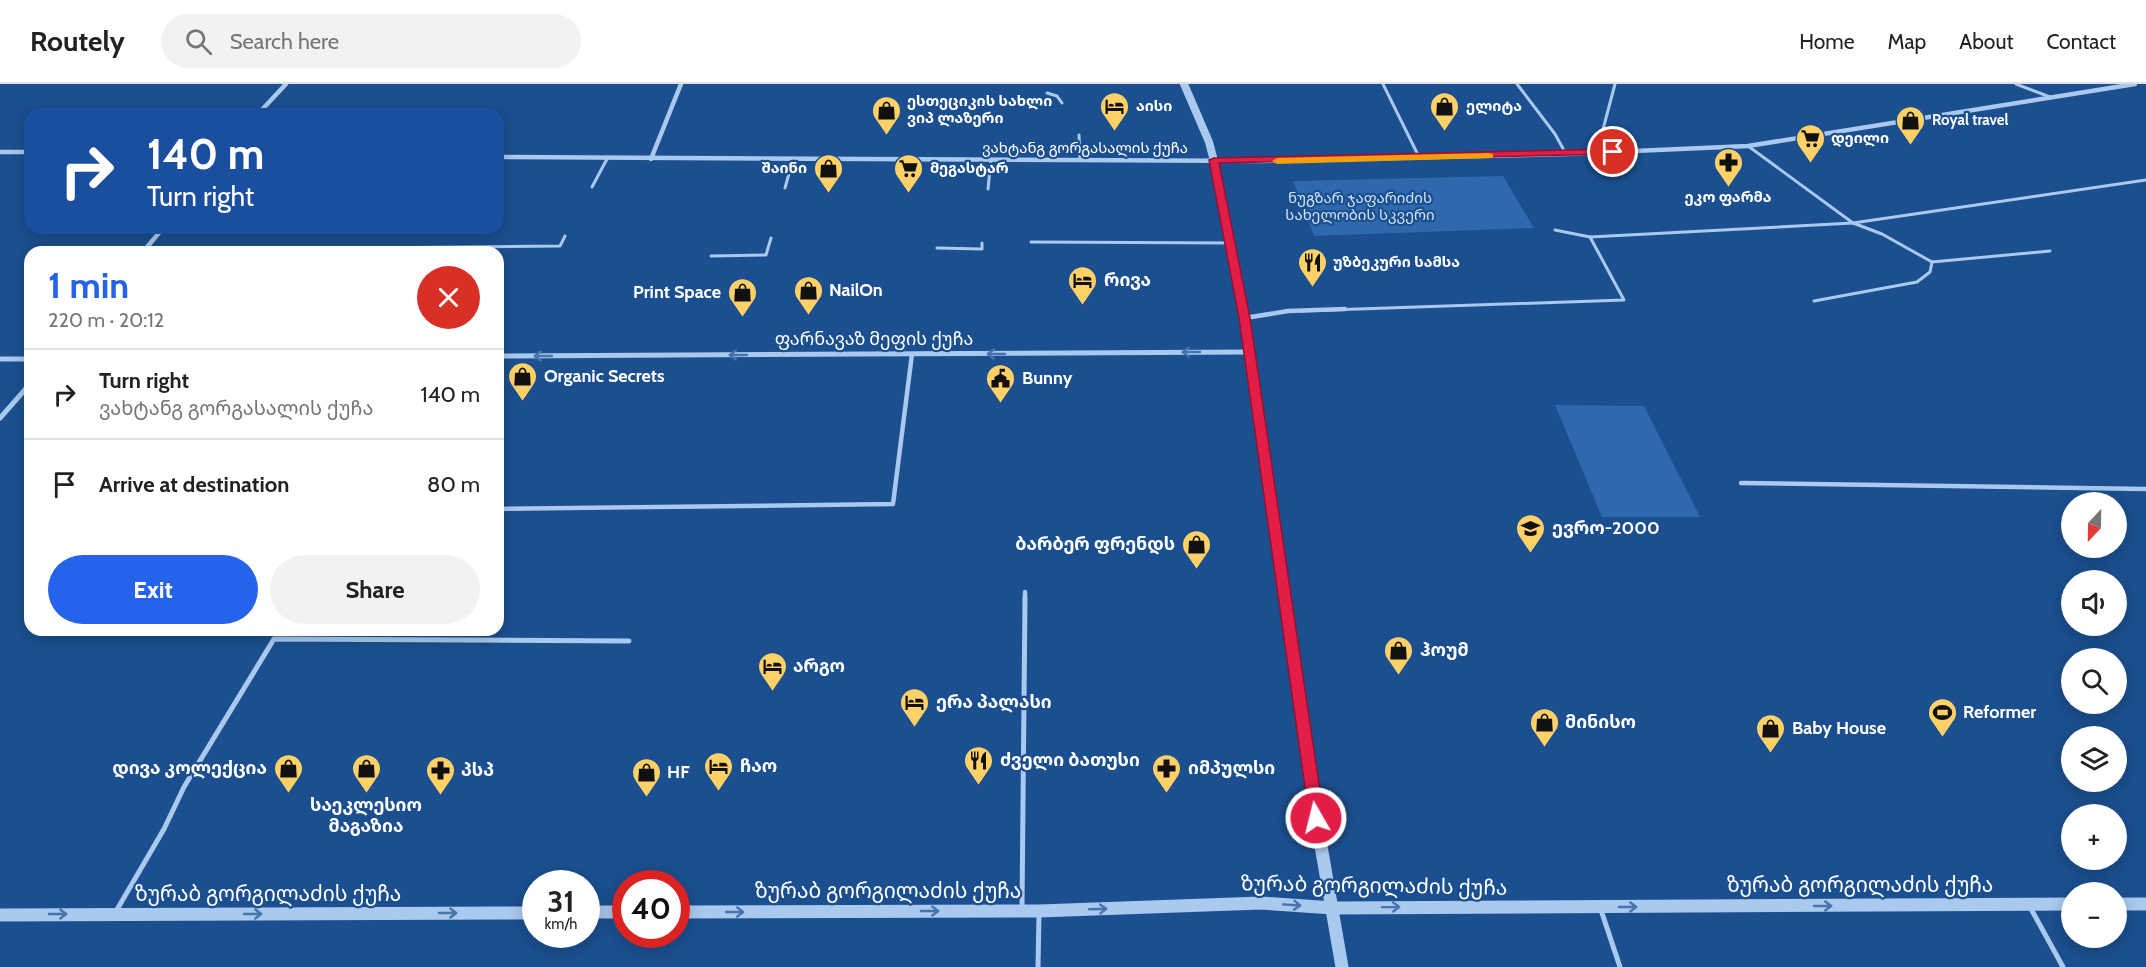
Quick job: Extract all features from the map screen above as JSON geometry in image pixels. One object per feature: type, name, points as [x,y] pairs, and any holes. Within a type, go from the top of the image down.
[{"type":"street","points":[[264,108],[286,84]]},
{"type":"street","points":[[651,159],[681,84]]},
{"type":"street","points":[[1184,84],[1209,142],[1214,160],[1245,318],[1316,818],[1342,967]]},
{"type":"street","name":"ვახტანგ გორგასალის ქუჩა","points":[[504,157],[1214,160],[1419,158],[1748,146],[2135,84]]},
{"type":"street","points":[[0,153],[24,153]]},
{"type":"street","points":[[148,246],[158,234]]},
{"type":"street","name":"ფარნავაზ მეფის ქუჩა","points":[[504,356],[1250,352]]},
{"type":"street","points":[[0,359],[24,359]]},
{"type":"street","points":[[0,418],[24,391]]},
{"type":"street","name":"ზურაბ გორგილაძის ქუჩა","points":[[690,912],[1039,911],[1261,903],[1333,908],[2061,904]]},
{"type":"street","points":[[2127,904],[2146,904]]},
{"type":"street","name":"ზურაბ გორგილაძის ქუჩა","points":[[0,915],[522,912]]},
{"type":"lane","points":[[1383,84],[1419,158]]},
{"type":"lane","points":[[1517,84],[1555,134],[1566,154]]},
{"type":"lane","points":[[1590,153],[1602,134],[1616,84]]},
{"type":"lane","points":[[2016,84],[2050,97]]},
{"type":"lane","points":[[1047,93],[1057,96],[1062,103]]},
{"type":"lane","points":[[1079,135],[1080,160]]},
{"type":"lane","points":[[1748,146],[1853,223],[1882,234],[1932,262],[2050,250]]},
{"type":"lane","points":[[591,187],[607,159]]},
{"type":"lane","points":[[785,188],[793,159]]},
{"type":"lane","points":[[988,189],[991,159]]},
{"type":"lane","points":[[1555,230],[1590,237],[1853,223],[2146,180]]},
{"type":"lane","points":[[504,247],[560,246],[566,236]]},
{"type":"lane","points":[[1245,318],[1288,311],[1624,300],[1590,237]]},
{"type":"lane","points":[[711,256],[766,255],[771,238]]},
{"type":"lane","points":[[1031,242],[1231,243]]},
{"type":"lane","points":[[937,248],[982,249],[982,243]]},
{"type":"lane","points":[[1814,301],[1917,282],[1930,272],[1932,262]]},
{"type":"lane","points":[[504,509],[893,504],[912,354]]},
{"type":"lane","points":[[1741,483],[2146,489]]},
{"type":"lane","points":[[1022,911],[1025,592]]},
{"type":"lane","points":[[114,914],[164,829],[184,787],[274,639],[629,641]]},
{"type":"lane","points":[[2028,904],[2062,967]]},
{"type":"lane","points":[[1600,907],[1620,967]]},
{"type":"lane","points":[[1038,967],[1039,911]]},
{"type":"green space","name":"ნუგზარ ჯაფარიძის სახელობის სკვერი","points":[[1503,176],[1534,228],[1314,236],[1293,181]]},
{"type":"green space","points":[[1555,405],[1644,406],[1700,517],[1602,517]]},
{"type":"slow traffic","points":[[1277,161],[1489,156]]},
{"type":"place","name":"აისი","points":[[1115,132]]},
{"type":"place","name":"ელიტა","points":[[1445,132]]},
{"type":"place","name":"ესთეციკის სახლი ვიპ ლაზერი","points":[[886,136]]},
{"type":"place","name":"Royal travel","points":[[1911,146]]},
{"type":"place","name":"დეილი","points":[[1810,164]]},
{"type":"place","name":"ეკო ფარმა","points":[[1728,188]]},
{"type":"place","name":"შაინი","points":[[828,194]]},
{"type":"place","name":"მეგასტარ","points":[[909,194]]},
{"type":"place","name":"უზბეკური სამსა","points":[[1312,288]]},
{"type":"place","name":"რივა","points":[[1083,306]]},
{"type":"place","name":"NailOn","points":[[808,316]]},
{"type":"place","name":"Print Space","points":[[742,318]]},
{"type":"place","name":"Organic Secrets","points":[[523,402]]},
{"type":"place","name":"Bunny","points":[[1001,404]]},
{"type":"place","name":"ევრო-2000","points":[[1531,554]]},
{"type":"place","name":"ბარბერ ფრენდს","points":[[1196,570]]},
{"type":"place","name":"ჰოუმ","points":[[1399,676]]},
{"type":"place","name":"არგო","points":[[772,692]]},
{"type":"place","name":"ერა პალასი","points":[[915,728]]},
{"type":"place","name":"Reformer","points":[[1942,738]]},
{"type":"place","name":"მინისო","points":[[1544,748]]},
{"type":"place","name":"Baby House","points":[[1771,754]]},
{"type":"place","name":"ძველი ბათუსი","points":[[979,786]]},
{"type":"place","name":"ჩაო","points":[[719,792]]},
{"type":"place","name":"დივა კოლექცია","points":[[288,794]]},
{"type":"place","name":"საეკლესიო მაგაზია","points":[[366,794]]},
{"type":"place","name":"იმპულსი","points":[[1167,794]]},
{"type":"place","name":"პსპ","points":[[440,796]]},
{"type":"place","name":"HF","points":[[646,798]]},
{"type":"route","points":[[1316,818],[1245,318],[1214,160],[1261,161],[1613,152]]}]
